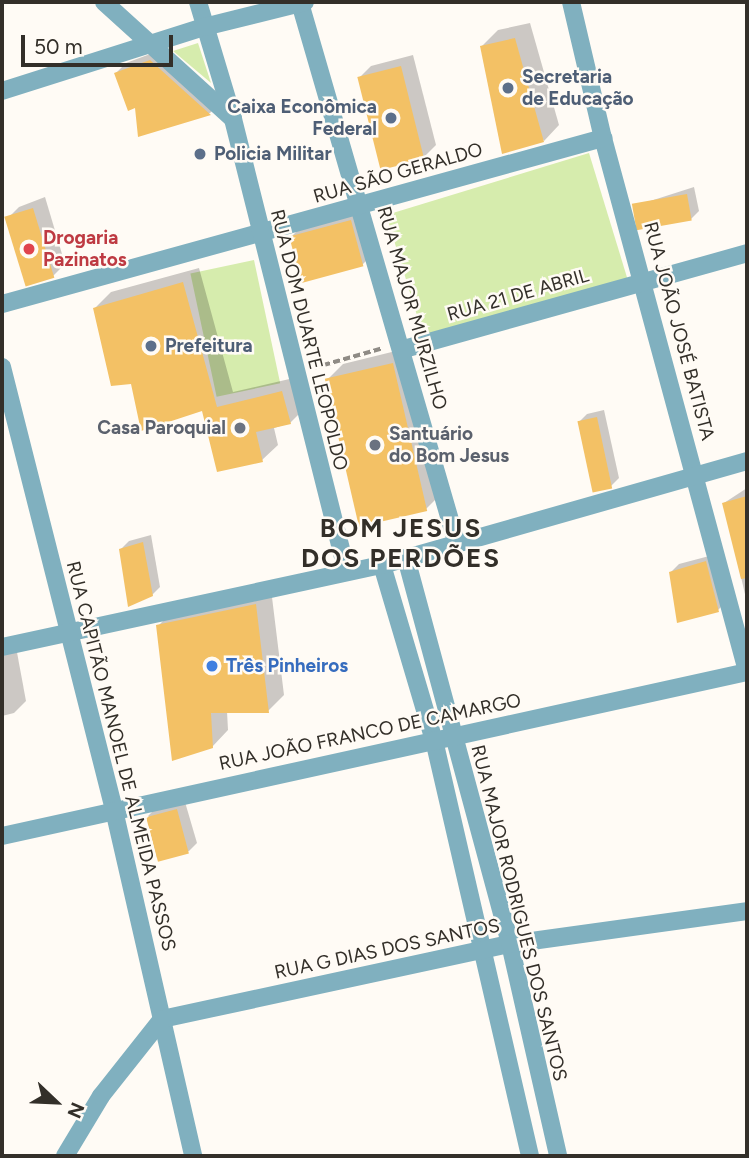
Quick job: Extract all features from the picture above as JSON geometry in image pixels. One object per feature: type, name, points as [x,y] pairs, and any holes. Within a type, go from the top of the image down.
[{"type":"street","points":[[104,2],[233,119]]},
{"type":"street","name":"RUA DOM DUARTE LEOPOLDO","points":[[198,2],[233,119],[293,373],[346,570]]},
{"type":"street","points":[[2,91],[153,46],[204,27],[303,2]]},
{"type":"street","name":"RUA MAJOR MURZILHO","points":[[303,2],[403,346],[457,544]]},
{"type":"street","name":"RUA JOÃO JOSÉ BATISTA","points":[[571,2],[603,138],[645,281],[747,671]]},
{"type":"street","name":"RUA SÃO GERALDO","points":[[2,304],[603,138]]},
{"type":"street","name":"RUA 21 DE ABRIL","points":[[403,346],[747,253]]},
{"type":"street","name":"RUA CAPITÃO MANOEL DE ALMEIDA PASSOS","points":[[2,367],[71,631],[193,1156]]},
{"type":"street","points":[[2,647],[346,570],[382,565],[747,461]]},
{"type":"street","name":"RUA MAJOR RODRIGUES DOS SANTOS","points":[[406,558],[510,944],[558,1156]]},
{"type":"street","points":[[382,565],[434,740],[530,1156]]},
{"type":"street","name":"RUA JOÃO FRANCO DE CAMARGO","points":[[2,836],[747,671]]},
{"type":"street","name":"RUA G DIAS DOS SANTOS","points":[[162,1019],[510,944],[747,911]]},
{"type":"street","points":[[65,1156],[101,1096],[162,1019]]},
{"type":"path","points":[[293,373],[403,346]]},
{"type":"green space","points":[[198,43],[211,83],[173,51]]},
{"type":"green space","points":[[589,153],[630,287],[427,349],[386,215]]},
{"type":"green space","points":[[254,260],[280,383],[217,397],[190,274]]},
{"type":"building","name":"Secretaria de Educação","points":[[515,38],[544,142],[502,154],[480,46]]},
{"type":"building","points":[[150,60],[211,115],[138,137],[135,108],[128,111],[114,73]]},
{"type":"building","name":"Caixa Econômica Federal","points":[[401,66],[424,159],[381,170],[357,77]]},
{"type":"building","points":[[687,194],[692,221],[637,230],[632,204]]},
{"type":"building","name":"Drogaria Pazinatos","points":[[33,208],[54,278],[26,287],[4,217]]},
{"type":"building","points":[[351,220],[363,266],[302,283],[289,237]]},
{"type":"building","name":"Prefeitura","points":[[183,282],[217,407],[282,391],[291,424],[256,432],[263,462],[217,472],[202,411],[141,431],[131,384],[111,386],[93,308]]},
{"type":"building","name":"Santuário do Bom Jesus","points":[[393,363],[427,511],[359,527],[325,379]]},
{"type":"building","points":[[597,417],[612,488],[593,493],[577,421]]},
{"type":"building","points":[[747,496],[747,578],[741,579],[722,503]]},
{"type":"building","points":[[143,542],[153,596],[128,607],[119,549]]},
{"type":"building","points":[[706,561],[719,612],[677,623],[669,572]]},
{"type":"building","name":"Três Pinheiros","points":[[256,604],[269,713],[211,713],[213,748],[172,761],[156,625]]},
{"type":"building","points":[[177,809],[189,853],[158,862],[146,817]]},
{"type":"place","name":"Secretaria de Educação","points":[[508,88]]},
{"type":"place","name":"Caixa Econômica Federal","points":[[391,118]]},
{"type":"place","name":"Policia Militar","points":[[200,154]]},
{"type":"place","name":"Drogaria Pazinatos","points":[[29,249]]},
{"type":"place","name":"Prefeitura","points":[[151,346]]},
{"type":"place","name":"Casa Paroquial","points":[[240,428]]},
{"type":"place","name":"Santuário do Bom Jesus","points":[[375,445]]},
{"type":"place","name":"Três Pinheiros","points":[[212,666]]},
{"type":"district","name":"BOM JESUS DOS PERDÕES","points":[[401,544]]}]
